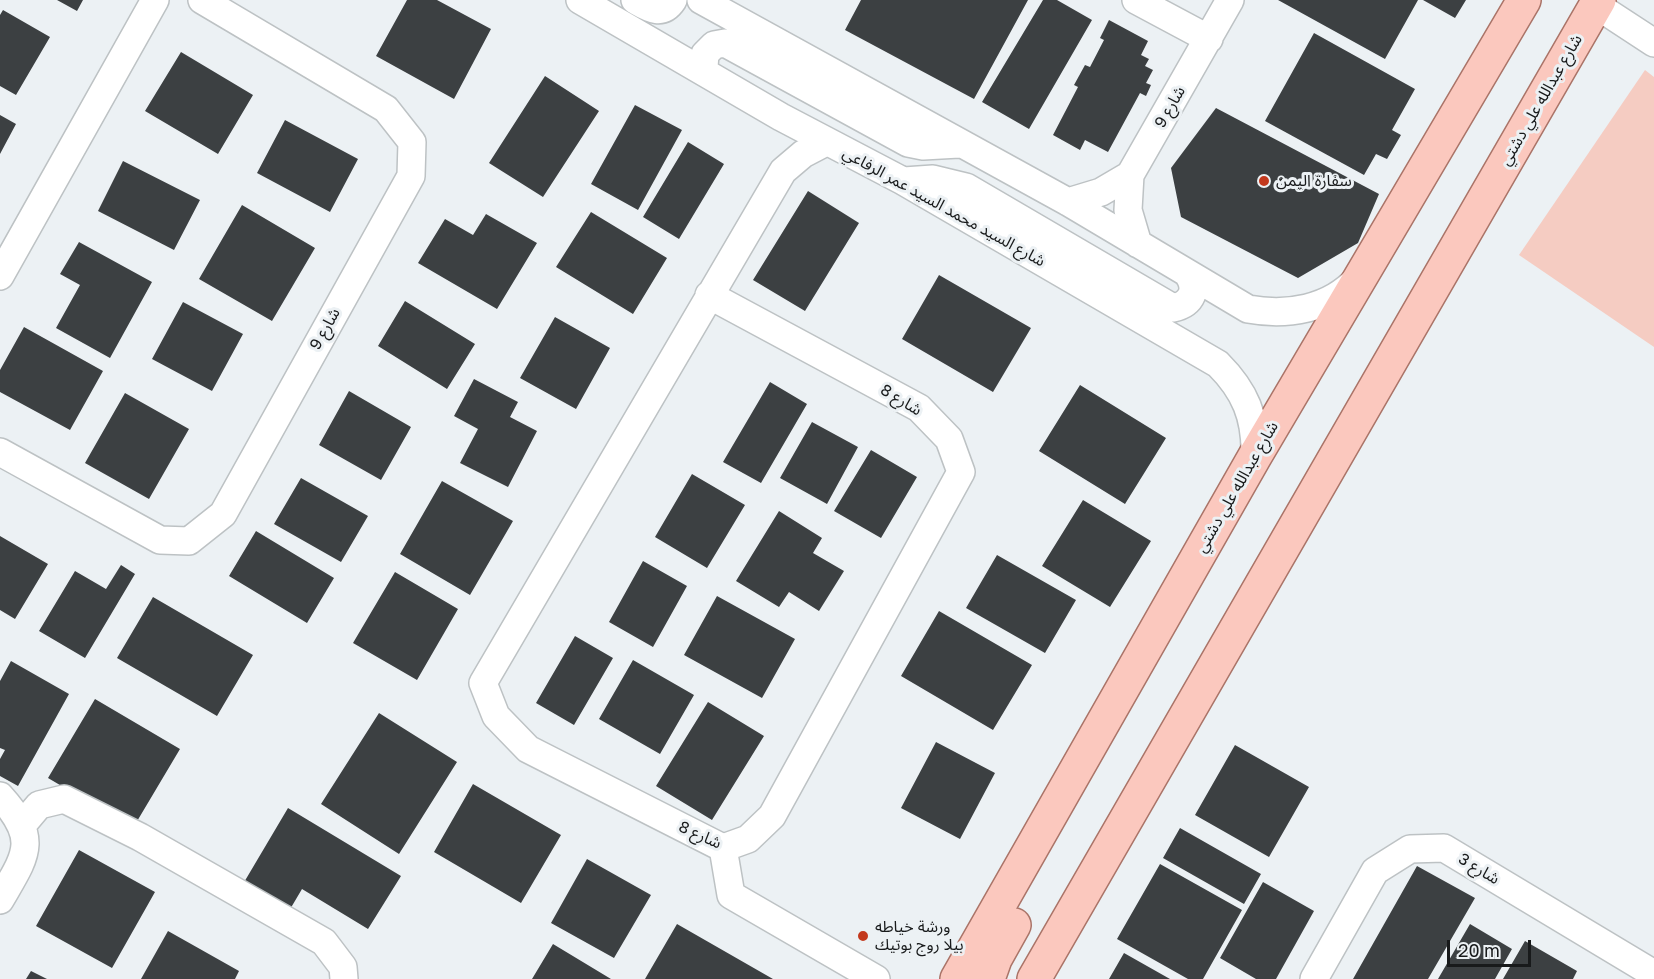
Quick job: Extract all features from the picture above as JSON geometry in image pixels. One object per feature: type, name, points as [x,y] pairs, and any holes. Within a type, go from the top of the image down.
[{"type":"main road","name":"شارع عبدالله علي دشتي","points":[[957,979],[1255,456],[1524,0]]},
{"type":"main road","name":"شارع عبدالله علي دشتي","points":[[1034,979],[1596,2]]},
{"type":"main road","points":[[988,979],[995,959],[1086,798],[1107,751],[1131,674]]},
{"type":"street","points":[[0,276],[155,0]]},
{"type":"street","name":"شارع 9","points":[[0,452],[160,540],[189,541],[223,514],[411,176],[412,142],[386,109],[202,0]]},
{"type":"street","name":"شارع السيد محمد السيد عمر الرفاعي","points":[[580,0],[826,142],[903,181],[1218,364],[1245,396],[1252,415],[1255,456]]},
{"type":"street","points":[[635,0],[656,11],[666,9],[673,0]]},
{"type":"street","points":[[700,0],[1068,202],[1248,309],[1287,312],[1305,309],[1331,299],[1354,283],[1366,268]]},
{"type":"street","points":[[1136,0],[1209,39]]},
{"type":"street","name":"شارع 9","points":[[1138,244],[1128,210],[1131,175],[1230,0]]},
{"type":"street","points":[[1596,2],[1654,43]]},
{"type":"street","points":[[707,73],[703,60],[705,54],[714,45],[725,43],[908,143],[923,146],[959,144]]},
{"type":"street","name":"شارع 8","points":[[782,117],[786,144],[783,171]]},
{"type":"street","name":"شارع 8","points":[[709,295],[919,408],[949,439],[961,472],[772,816],[748,839],[723,848],[528,750],[496,716],[483,683],[709,295],[783,171],[803,154],[826,142]]},
{"type":"street","points":[[1068,202],[1101,192],[1131,175]]},
{"type":"street","points":[[903,181],[933,179],[966,187],[1173,308],[1182,306],[1190,300],[1194,290],[1192,281],[1186,273]]},
{"type":"street","points":[[0,796],[23,825],[26,855],[0,900]]},
{"type":"street","points":[[23,825],[39,805],[64,799],[140,837],[324,942],[343,967],[344,979]]},
{"type":"street","points":[[723,848],[731,895],[876,979]]},
{"type":"street","name":"شارع 3","points":[[1314,979],[1376,871],[1410,849],[1444,848],[1654,974]]},
{"type":"shaded area","points":[[1645,70],[1654,77],[1654,347],[1519,255]]},
{"type":"building","points":[[57,0],[83,0],[77,11]]},
{"type":"building","points":[[407,0],[437,0],[491,29],[454,99],[376,56]]},
{"type":"building","points":[[861,0],[1028,0],[974,99],[845,30]]},
{"type":"building","points":[[1043,0],[1057,0],[1092,20],[1029,129],[982,102]]},
{"type":"building","points":[[1278,0],[1418,0],[1385,59]]},
{"type":"building","points":[[1423,0],[1466,0],[1455,18]]},
{"type":"building","points":[[3,10],[50,37],[16,95],[0,86],[0,15]]},
{"type":"building","points":[[1109,20],[1148,41],[1141,55],[1149,59],[1145,66],[1153,70],[1146,83],[1151,85],[1146,96],[1140,93],[1108,152],[1085,140],[1080,150],[1053,135],[1078,87],[1074,85],[1085,65],[1090,67],[1104,40],[1100,38]]},
{"type":"building","points":[[1314,33],[1415,89],[1392,130],[1401,135],[1387,159],[1376,154],[1364,175],[1265,121]]},
{"type":"building","points":[[181,52],[253,95],[218,154],[145,111]]},
{"type":"building","points":[[545,76],[599,111],[543,197],[489,163]]},
{"type":"building","points":[[635,105],[682,130],[638,210],[591,184]]},
{"type":"building","name":"سفارة اليمن","points":[[1216,108],[1379,194],[1358,243],[1298,278],[1181,217],[1171,168]]},
{"type":"building","points":[[0,115],[16,124],[0,154]]},
{"type":"building","points":[[285,120],[358,159],[330,212],[257,173]]},
{"type":"building","points":[[688,142],[724,164],[679,239],[643,217]]},
{"type":"building","points":[[123,161],[200,200],[174,250],[98,211]]},
{"type":"building","points":[[808,191],[859,223],[805,311],[753,280]]},
{"type":"building","points":[[242,205],[315,248],[272,321],[199,279]]},
{"type":"building","points":[[591,212],[667,258],[633,314],[556,267]]},
{"type":"building","points":[[486,214],[537,243],[497,309],[418,263],[445,219],[473,235]]},
{"type":"building","points":[[79,242],[152,282],[110,358],[56,328],[80,285],[60,274]]},
{"type":"building","points":[[939,275],[1031,328],[993,392],[902,339]]},
{"type":"building","points":[[405,301],[475,344],[447,389],[378,346]]},
{"type":"building","points":[[183,302],[243,334],[212,391],[152,359]]},
{"type":"building","points":[[555,317],[610,348],[576,409],[520,378]]},
{"type":"building","points":[[24,327],[103,371],[70,430],[0,392],[0,370]]},
{"type":"building","points":[[474,379],[518,402],[510,417],[537,431],[508,487],[460,463],[478,429],[454,416]]},
{"type":"building","points":[[770,382],[807,404],[761,483],[723,462]]},
{"type":"building","points":[[1080,385],[1166,438],[1125,504],[1039,451]]},
{"type":"building","points":[[349,391],[411,427],[381,480],[319,445]]},
{"type":"building","points":[[125,393],[189,429],[149,499],[85,463]]},
{"type":"building","points":[[812,422],[858,447],[827,504],[780,478]]},
{"type":"building","points":[[871,450],[917,477],[881,538],[834,511]]},
{"type":"building","points":[[692,474],[745,505],[707,568],[655,537]]},
{"type":"building","points":[[301,478],[368,516],[341,562],[274,524]]},
{"type":"building","points":[[442,481],[513,521],[470,595],[400,554]]},
{"type":"building","points":[[1083,500],[1151,541],[1110,607],[1042,566]]},
{"type":"building","points":[[779,511],[822,538],[813,553],[844,571],[819,611],[789,592],[779,607],[736,581]]},
{"type":"building","points":[[256,531],[334,578],[307,623],[229,576]]},
{"type":"building","points":[[0,536],[48,564],[15,619],[0,610]]},
{"type":"building","points":[[997,555],[1076,600],[1045,653],[966,608]]},
{"type":"building","points":[[643,561],[687,586],[653,647],[609,622]]},
{"type":"building","points":[[121,565],[135,574],[85,658],[39,631],[75,571],[106,589]]},
{"type":"building","points":[[395,572],[458,609],[417,680],[353,643]]},
{"type":"building","points":[[717,596],[795,639],[762,698],[684,655]]},
{"type":"building","points":[[153,597],[253,655],[217,716],[117,658]]},
{"type":"building","points":[[939,611],[1032,665],[993,730],[901,676]]},
{"type":"building","points":[[575,636],[613,658],[574,725],[536,703]]},
{"type":"building","points":[[633,660],[694,695],[660,754],[599,719]]},
{"type":"building","points":[[11,661],[69,694],[18,786],[0,776],[0,759],[5,750],[0,748],[0,681]]},
{"type":"building","points":[[95,699],[180,749],[133,828],[48,778]]},
{"type":"building","points":[[708,702],[764,736],[712,820],[656,786]]},
{"type":"building","points":[[379,713],[457,762],[399,854],[321,804]]},
{"type":"building","points":[[936,742],[995,773],[960,839],[901,808]]},
{"type":"building","points":[[1235,745],[1309,787],[1269,857],[1195,815]]},
{"type":"building","points":[[473,784],[561,835],[521,903],[434,852]]},
{"type":"building","points":[[288,808],[401,876],[368,929],[302,889],[289,911],[243,884]]},
{"type":"building","points":[[1180,828],[1261,874],[1244,904],[1163,858]]},
{"type":"building","points":[[79,850],[155,892],[112,968],[36,926]]},
{"type":"building","points":[[587,859],[651,895],[614,958],[551,923]]},
{"type":"building","points":[[1160,864],[1242,910],[1203,979],[1188,979],[1117,939]]},
{"type":"building","points":[[1417,866],[1475,898],[1428,979],[1353,979]]},
{"type":"building","points":[[1263,882],[1314,911],[1276,979],[1256,979],[1220,958]]},
{"type":"building","points":[[677,924],[773,979],[645,979]]},
{"type":"building","points":[[1470,924],[1512,949],[1495,979],[1438,979]]},
{"type":"building","points":[[168,931],[239,971],[235,979],[141,979]]},
{"type":"building","points":[[1525,941],[1577,971],[1573,979],[1503,979]]},
{"type":"building","points":[[553,944],[611,979],[532,979]]},
{"type":"building","points":[[1124,953],[1170,979],[1109,979]]},
{"type":"building","points":[[31,971],[47,979],[26,979]]},
{"type":"place","name":"سفارة اليمن","points":[[1264,181]]},
{"type":"place","name":"ورشة خياطه بيلا روج بوتيك","points":[[863,936]]}]
